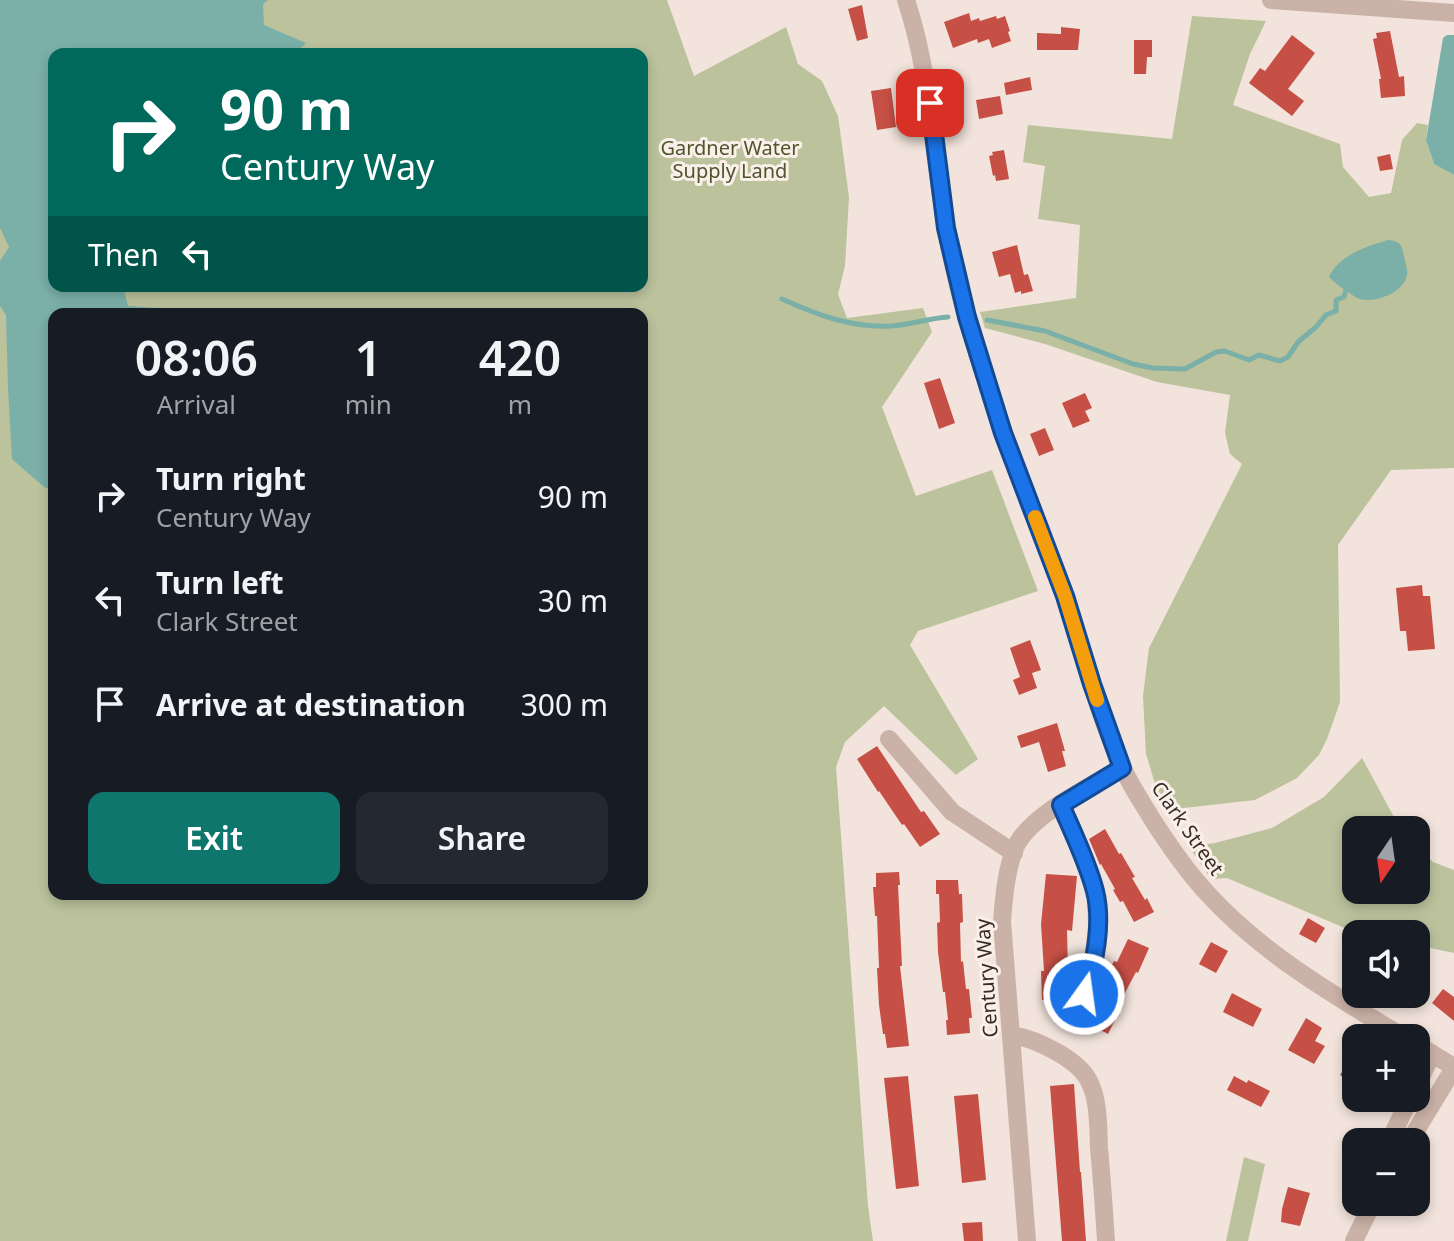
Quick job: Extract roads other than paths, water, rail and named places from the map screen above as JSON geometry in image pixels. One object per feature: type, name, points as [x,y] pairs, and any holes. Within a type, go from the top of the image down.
[{"type":"street","name":"Clark Street","points":[[906,0],[922,61],[946,228],[967,317],[1003,433],[1065,596],[1122,768],[1175,853],[1230,917],[1304,974],[1383,1024]]},
{"type":"street","points":[[1271,0],[1454,13]]},
{"type":"street","points":[[889,739],[952,812],[1014,853]]},
{"type":"street","name":"Century Way","points":[[1027,1241],[1002,921],[1008,871],[1018,842],[1031,826],[1122,768]]},
{"type":"street","points":[[1061,805],[1086,862],[1096,894],[1097,926],[1092,973],[1076,1016]]},
{"type":"street","points":[[1011,1035],[1027,1037],[1069,1060],[1083,1071],[1091,1084],[1097,1109],[1106,1241]]},
{"type":"street","points":[[1418,1128],[1454,1068],[1430,1053]]},
{"type":"street","points":[[1346,1241],[1355,1216]]},
{"type":"street","points":[[1354,1241],[1366,1216]]},
{"type":"water","points":[[0,0],[268,0],[263,4],[264,25],[306,43],[301,48],[48,48],[48,292],[124,292],[128,306],[157,308],[48,308],[48,488],[12,459],[6,315],[0,306],[0,261],[9,247],[0,228]]},
{"type":"water","points":[[1454,35],[1454,175],[1434,164],[1426,140],[1443,38]]},
{"type":"water","points":[[1388,240],[1401,246],[1407,270],[1405,281],[1395,292],[1381,298],[1360,299],[1329,277],[1347,257]]},
{"type":"waterway","points":[[987,320],[1045,331],[1133,364],[1153,368],[1185,369],[1216,352],[1225,351],[1249,360],[1259,355],[1280,361],[1288,357],[1298,342],[1326,315],[1336,311],[1336,300],[1344,297],[1347,285]]},
{"type":"waterway","points":[[782,299],[822,315],[862,325],[898,325],[948,317]]},
{"type":"park label","name":"Gardner Water Supply Land","points":[[730,158]]}]
